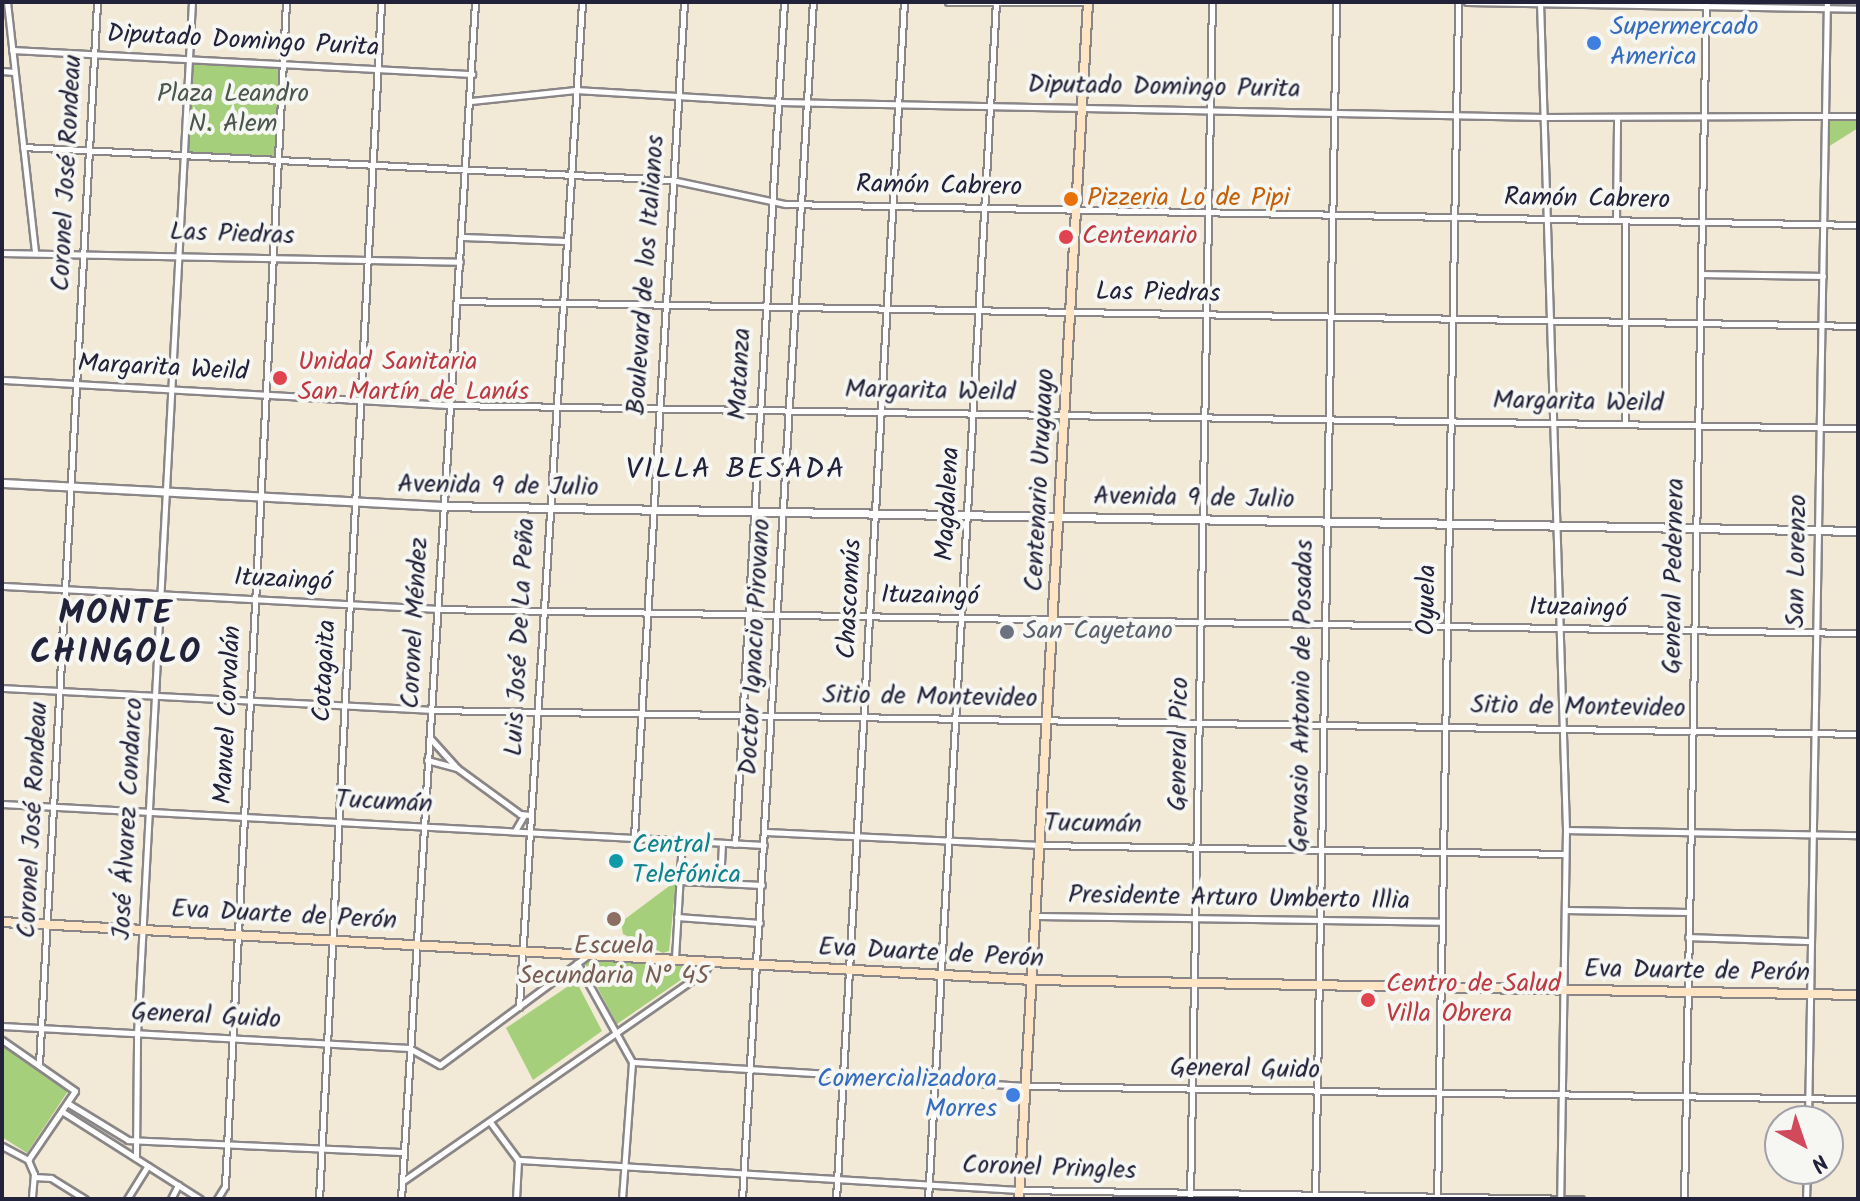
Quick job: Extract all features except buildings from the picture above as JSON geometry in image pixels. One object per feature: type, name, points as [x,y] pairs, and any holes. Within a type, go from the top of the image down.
[{"type":"main road","name":"Centenario Uruguayo","points":[[1020,1194],[1087,2]]},
{"type":"main road","name":"Eva Duarte de Perón","points":[[2,922],[416,942],[1033,980],[1858,995]]},
{"type":"street","points":[[7,2],[35,251]]},
{"type":"street","name":"Coronel José Rondeau","points":[[39,1064],[44,1028],[97,2]]},
{"type":"street","name":"José Álvarez Condarco","points":[[136,1158],[137,1034],[192,2]]},
{"type":"street","name":"Manuel Corvalán","points":[[217,1199],[224,1190],[227,1143],[286,2]]},
{"type":"street","name":"Cotagaita","points":[[319,1199],[381,2]]},
{"type":"street","name":"Coronel Méndez","points":[[401,1199],[449,405],[463,237],[475,2]]},
{"type":"street","name":"Luis José De La Peña","points":[[519,1007],[529,830],[527,815],[582,2]]},
{"type":"street","name":"Boulevard de los Italianos","points":[[634,837],[684,2]]},
{"type":"street","name":"Matanza","points":[[735,844],[784,2]]},
{"type":"street","name":"Doctor Ignacio Pirovano","points":[[742,1199],[813,2]]},
{"type":"street","name":"Chascomús","points":[[836,1199],[904,2]]},
{"type":"street","points":[[948,2],[1087,2]]},
{"type":"street","name":"General Pico","points":[[1190,1196],[1212,2]]},
{"type":"street","name":"Gervasio Antonio de Posadas","points":[[1315,1197],[1336,2]]},
{"type":"street","name":"Oyuela","points":[[1437,1198],[1458,2]]},
{"type":"street","points":[[1467,2],[1827,5],[1858,9]]},
{"type":"street","name":"Magdalena","points":[[928,1199],[996,3]]},
{"type":"street","points":[[1540,3],[1566,830],[1560,1199]]},
{"type":"street","name":"General Pedernera","points":[[1684,1199],[1706,4]]},
{"type":"street","name":"San Lorenzo","points":[[1808,1105],[1827,5]]},
{"type":"street","name":"Diputado Domingo Purita","points":[[12,50],[472,74]]},
{"type":"street","points":[[2,71],[14,72]]},
{"type":"street","name":"Diputado Domingo Purita","points":[[471,101],[575,90],[779,102],[1211,108],[1544,117],[1858,116]]},
{"type":"street","points":[[1616,221],[1617,117]]},
{"type":"street","name":"Ramón Cabrero","points":[[23,147],[672,180],[771,203],[801,205],[1858,225]]},
{"type":"street","points":[[1625,221],[1625,423]]},
{"type":"street","points":[[463,237],[565,241]]},
{"type":"street","name":"Las Piedras","points":[[2,253],[35,251],[460,262]]},
{"type":"street","points":[[1701,274],[1823,276]]},
{"type":"street","name":"Las Piedras","points":[[457,301],[1858,326]]},
{"type":"street","name":"Margarita Weild","points":[[2,380],[449,405],[1858,428]]},
{"type":"street","name":"Avenida 9 de Julio","points":[[2,483],[548,509],[1858,531]]},
{"type":"street","name":"Ituzaingó","points":[[2,586],[436,609],[1858,633]]},
{"type":"street","name":"Sitio de Montevideo","points":[[2,688],[431,710],[1858,734]]},
{"type":"street","points":[[429,738],[457,768],[527,815],[516,829]]},
{"type":"street","points":[[427,760],[457,768]]},
{"type":"street","name":"Tucumán","points":[[2,804],[516,829],[764,845]]},
{"type":"street","points":[[1566,830],[1858,835]]},
{"type":"street","name":"Tucumán","points":[[766,832],[1041,845],[1565,854]]},
{"type":"street","points":[[675,958],[682,841]]},
{"type":"street","points":[[720,883],[722,843]]},
{"type":"street","points":[[680,881],[762,885]]},
{"type":"street","points":[[1565,910],[1688,912]]},
{"type":"street","name":"Presidente Arturo Umberto Illia","points":[[1037,916],[1442,922]]},
{"type":"street","points":[[677,917],[760,923]]},
{"type":"street","points":[[1688,937],[1811,941]]},
{"type":"street","points":[[519,1007],[591,953]]},
{"type":"street","points":[[403,1181],[614,1031],[705,971],[711,960]]},
{"type":"street","points":[[577,963],[632,1062],[622,1199]]},
{"type":"street","name":"General Guido","points":[[2,1026],[409,1048],[440,1065],[519,1007]]},
{"type":"street","points":[[2,1040],[74,1089],[69,1104],[28,1160]]},
{"type":"street","name":"General Guido","points":[[632,1062],[1027,1086],[1858,1099]]},
{"type":"street","points":[[69,1104],[134,1140],[404,1152]]},
{"type":"street","points":[[63,1112],[200,1199]]},
{"type":"street","points":[[490,1122],[518,1160],[516,1199]]},
{"type":"street","points":[[2,1146],[28,1160],[34,1177],[32,1199]]},
{"type":"street","name":"Coronel Pringles","points":[[518,1160],[929,1184],[1020,1194],[1581,1199]]},
{"type":"street","points":[[127,1199],[148,1166]]},
{"type":"street","points":[[34,1177],[51,1178],[85,1199]]},
{"type":"street","points":[[171,1199],[178,1185]]},
{"type":"green space","name":"Plaza Leandro N. Alem","points":[[190,60],[283,65],[278,160],[185,155]]},
{"type":"green space","points":[[1858,119],[1858,128],[1828,147],[1830,121]]},
{"type":"green space","points":[[676,881],[669,951],[663,953],[623,934],[621,922]]},
{"type":"green space","points":[[590,958],[701,966],[617,1024],[585,964]]},
{"type":"green space","points":[[576,981],[602,1031],[533,1080],[506,1028]]},
{"type":"green space","points":[[2,1044],[68,1091],[27,1153],[2,1137]]},
{"type":"place","name":"Supermercado America","points":[[1594,43]]},
{"type":"place","name":"Pizzeria Lo de Pipi","points":[[1071,199]]},
{"type":"place","name":"Centenario","points":[[1066,237]]},
{"type":"place","name":"Unidad Sanitaria San Martín de Lanús","points":[[280,378]]},
{"type":"place","name":"San Cayetano","points":[[1007,632]]},
{"type":"place","name":"Central Telefónica","points":[[616,861]]},
{"type":"place","name":"Escuela Secundaria N° 45","points":[[614,919]]},
{"type":"place","name":"Centro de Salud Villa Obrera","points":[[1368,1000]]},
{"type":"place","name":"Comercializadora Morres","points":[[1013,1095]]},
{"type":"district","name":"VILLA BESADA","points":[[736,470]]},
{"type":"district","name":"MONTE CHINGOLO","points":[[116,634]]}]
